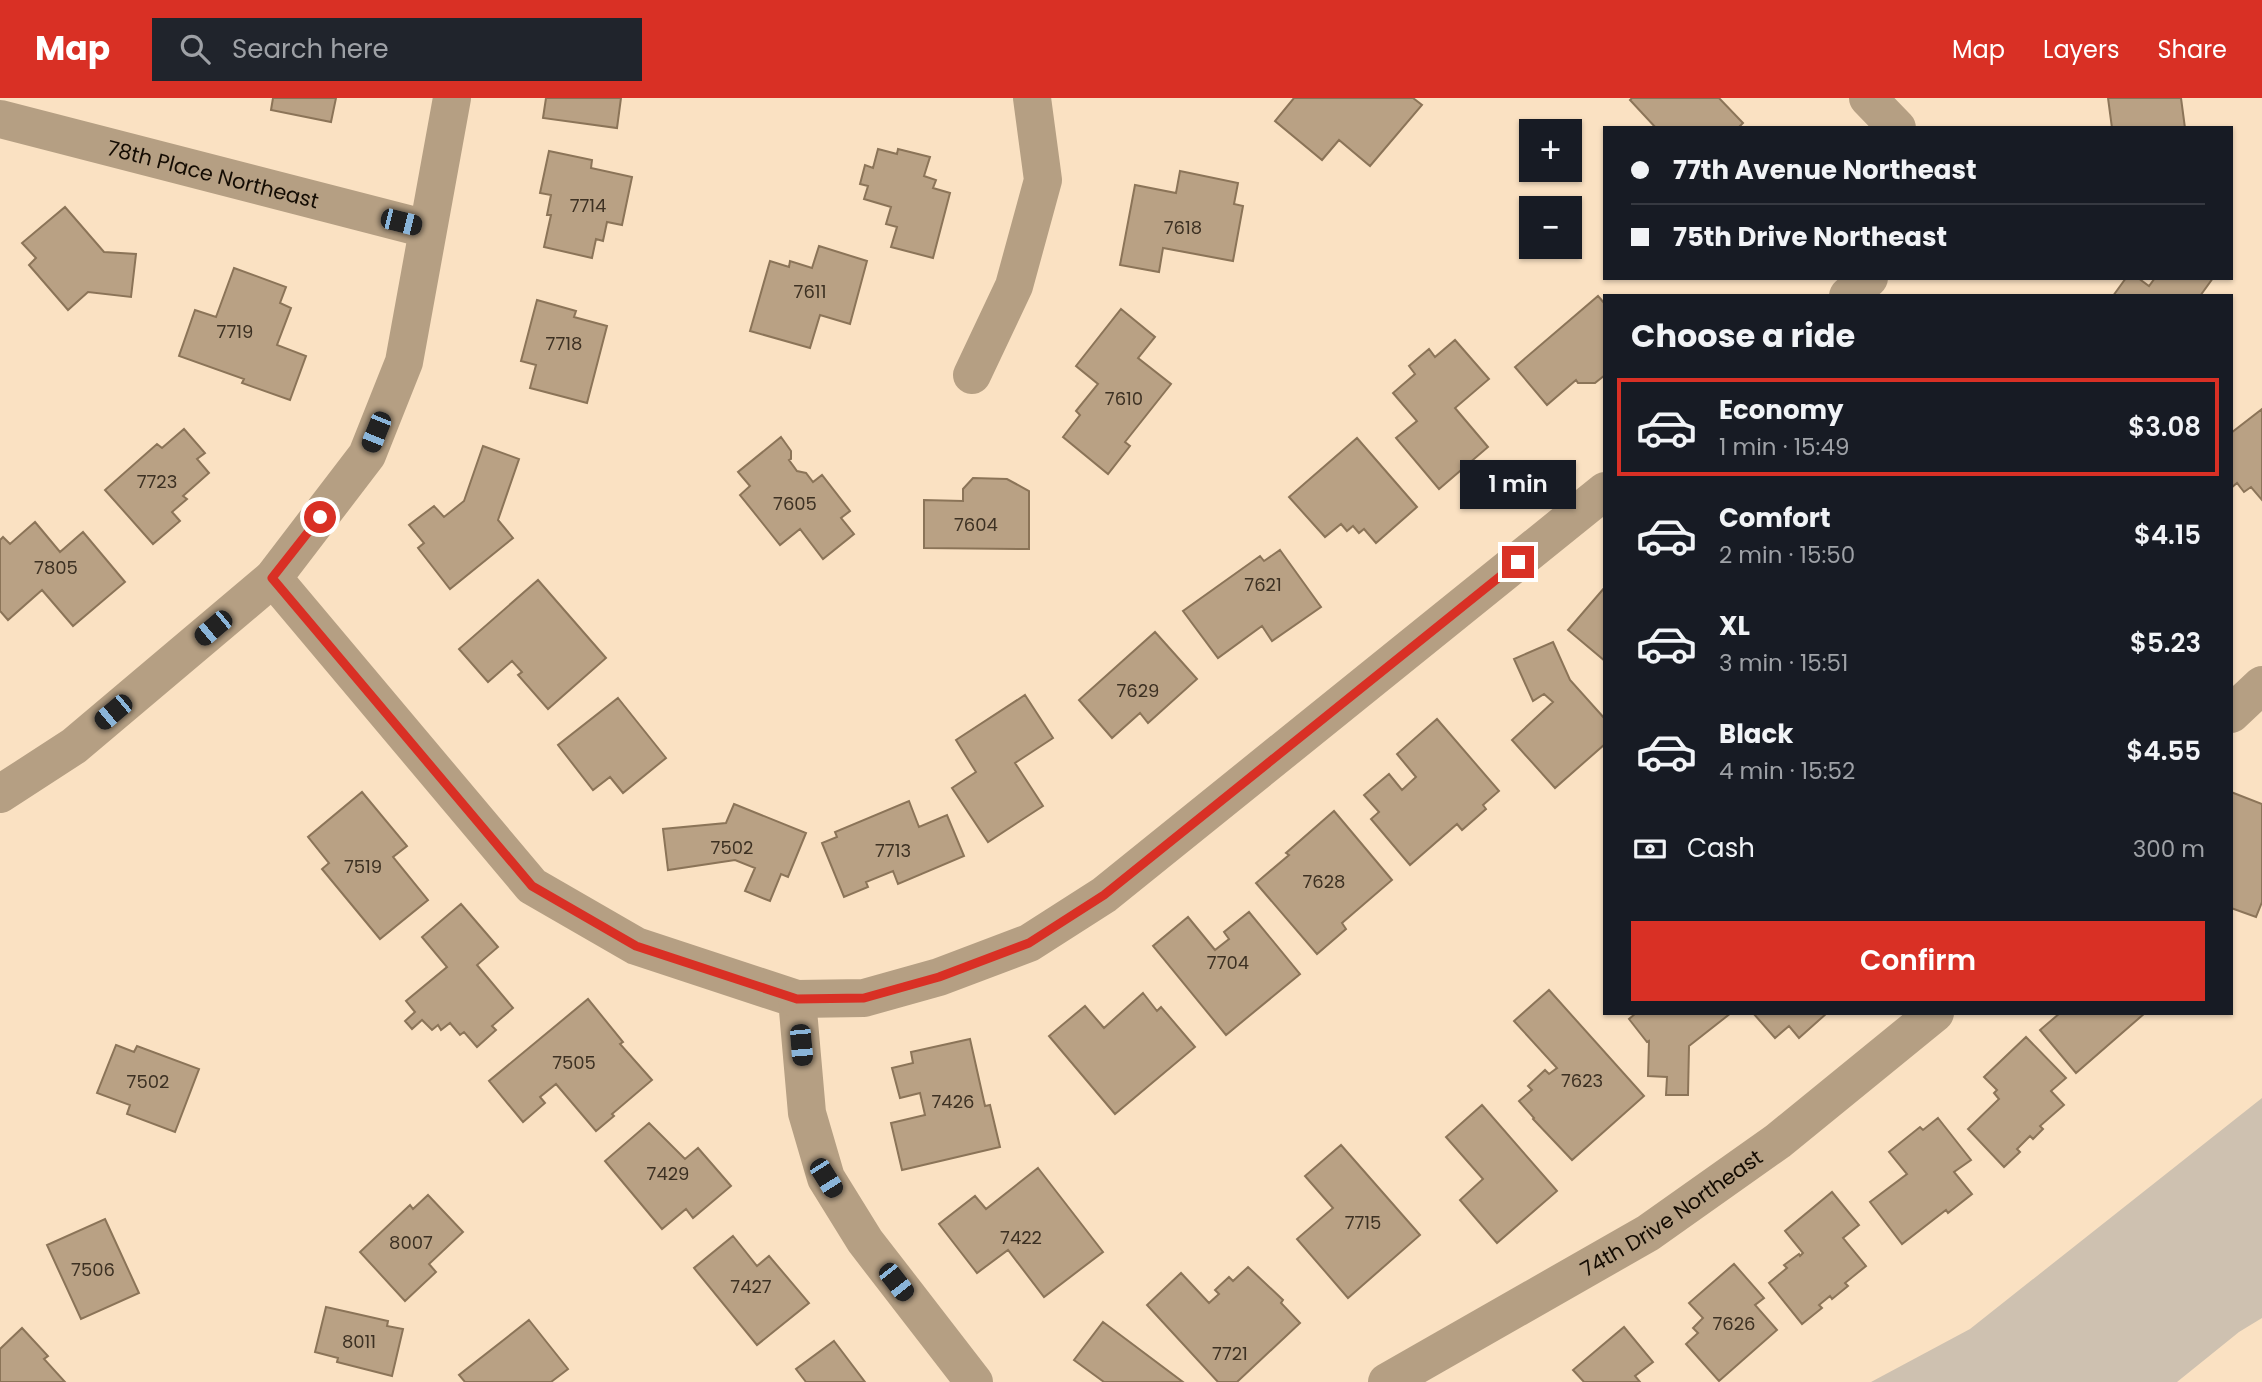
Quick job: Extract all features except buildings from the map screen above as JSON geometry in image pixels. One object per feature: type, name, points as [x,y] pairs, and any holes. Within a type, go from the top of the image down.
[{"type":"street","points":[[0,794],[74,746],[272,578],[367,456],[404,362],[452,98]]},
{"type":"street","points":[[972,375],[1014,286],[1043,180],[1032,98]]},
{"type":"street","points":[[1868,98],[1895,126]]},
{"type":"street","name":"78th Place Northeast","points":[[0,119],[427,229]]},
{"type":"street","points":[[1849,294],[1867,280]]},
{"type":"street","points":[[272,578],[532,886],[636,946],[797,999],[864,998],[939,977],[1029,943],[1104,895],[1603,493]]},
{"type":"street","points":[[2233,712],[2262,685]]},
{"type":"street","points":[[797,999],[807,1113],[826,1178],[865,1241],[974,1382]]},
{"type":"street","name":"74th Drive Northeast","points":[[1387,1382],[1648,1233],[1778,1141],[1933,1015]]},
{"type":"shaded area","points":[[2262,1098],[2262,1318],[2239,1332],[2177,1382],[1871,1382],[1970,1329]]},
{"type":"route","points":[[320,517],[272,578],[532,886],[636,946],[797,999],[864,998],[939,977],[1029,943],[1104,895],[1518,562]]}]
